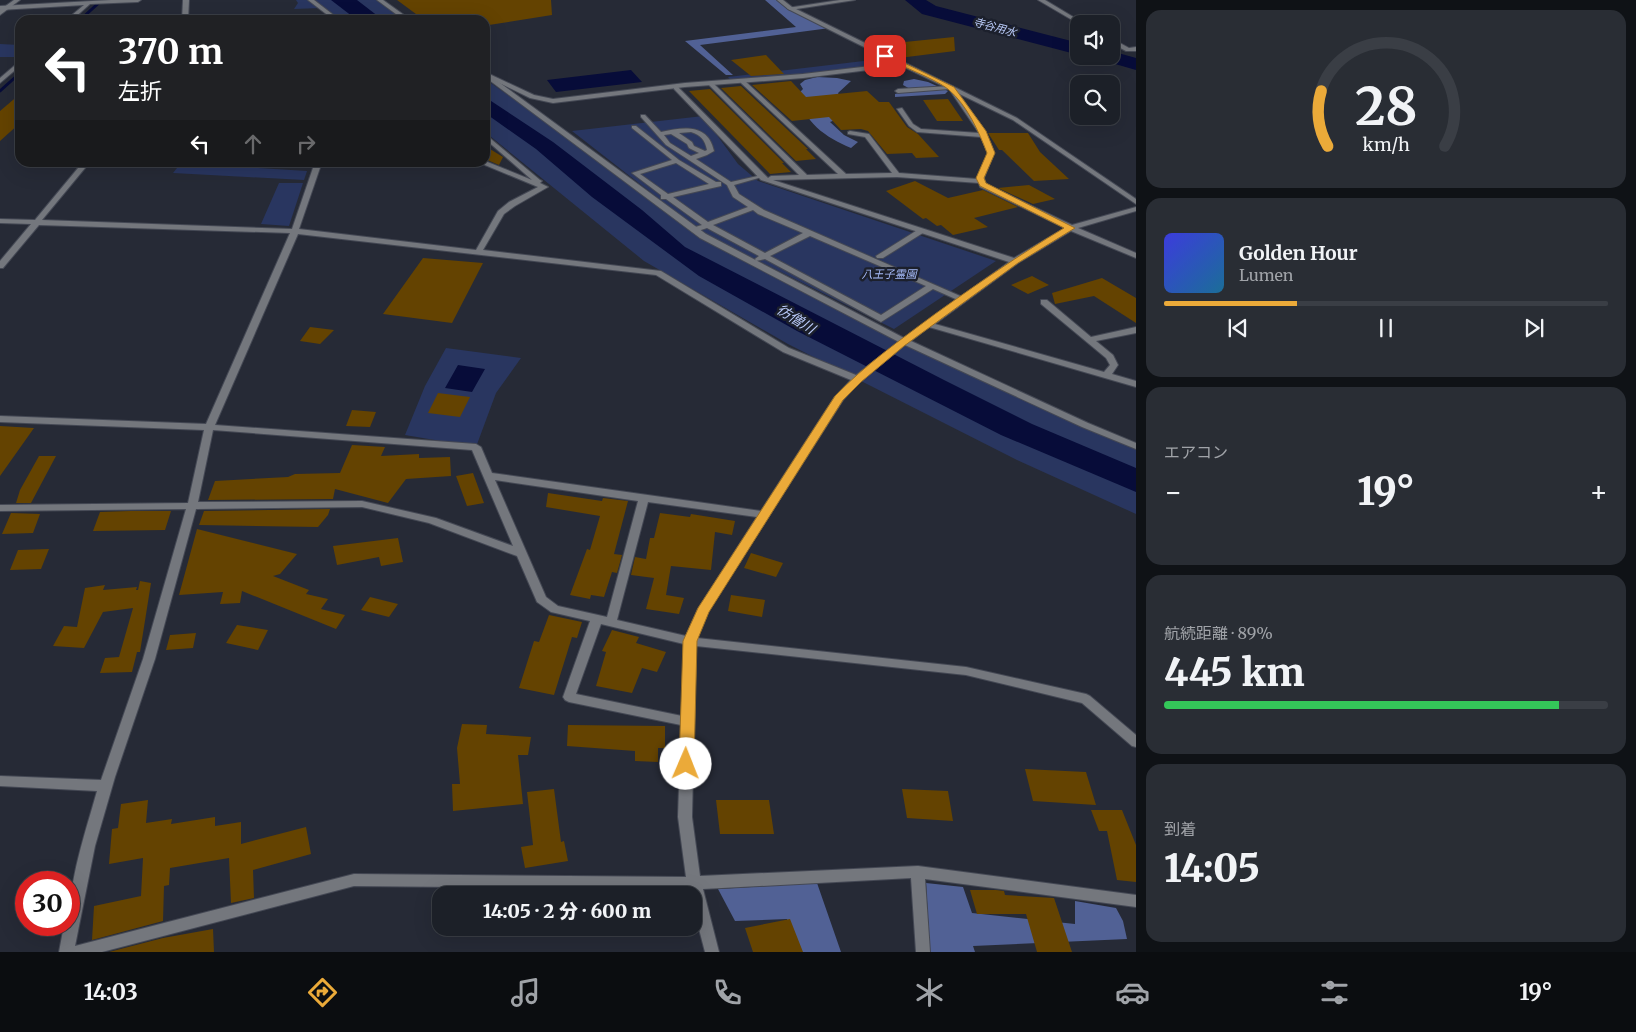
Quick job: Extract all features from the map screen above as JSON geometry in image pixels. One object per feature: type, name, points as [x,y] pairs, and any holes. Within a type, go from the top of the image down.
[{"type":"street","points":[[0,13],[3,8],[17,0]]},
{"type":"street","points":[[75,15],[92,0]]},
{"type":"street","points":[[3,8],[138,0]]},
{"type":"street","points":[[185,15],[186,0]]},
{"type":"street","points":[[311,0],[330,15]]},
{"type":"street","points":[[380,0],[401,15]]},
{"type":"street","points":[[780,0],[790,8],[1015,119],[1136,202]]},
{"type":"street","points":[[790,8],[852,0]]},
{"type":"street","points":[[1041,0],[1070,17]]},
{"type":"street","points":[[1120,45],[1128,50],[1136,49]]},
{"type":"street","points":[[490,76],[532,97],[553,101],[901,64]]},
{"type":"street","points":[[0,81],[15,68]]},
{"type":"street","points":[[490,78],[695,230],[751,263],[902,342],[1084,425],[1136,446]]},
{"type":"street","points":[[743,82],[845,177]]},
{"type":"street","points":[[710,83],[806,178]]},
{"type":"street","points":[[676,88],[761,177],[1014,261]]},
{"type":"street","points":[[898,92],[951,88]]},
{"type":"street","points":[[951,88],[984,135],[991,153],[980,178],[983,185],[1071,228],[1136,256]]},
{"type":"street","points":[[900,109],[911,125],[919,131],[984,135]]},
{"type":"street","points":[[643,116],[668,144],[728,183],[736,194],[754,207],[807,234],[963,299]]},
{"type":"street","points":[[634,127],[677,162],[714,184]]},
{"type":"street","points":[[659,134],[690,129],[704,136],[711,145],[711,150],[690,159]]},
{"type":"street","points":[[672,131],[690,143],[691,147],[705,154]]},
{"type":"street","points":[[850,132],[867,135],[898,175]]},
{"type":"street","points":[[490,140],[544,187]]},
{"type":"street","points":[[677,162],[635,173],[708,225],[763,257],[832,291],[881,319],[932,286]]},
{"type":"street","points":[[490,165],[544,187]]},
{"type":"street","points":[[0,266],[83,167]]},
{"type":"street","points":[[66,952],[88,846],[149,659],[192,506],[209,427],[295,231],[317,167]]},
{"type":"street","points":[[654,200],[714,184],[761,177],[806,178],[898,175],[981,181]]},
{"type":"street","points":[[479,252],[501,213],[512,204],[544,187]]},
{"type":"street","points":[[695,230],[754,207]]},
{"type":"street","points":[[712,952],[694,883],[685,817],[690,641],[702,612],[839,398],[857,379],[902,342],[1014,261],[1071,228],[1136,209]]},
{"type":"street","points":[[0,221],[295,231],[658,273],[786,350],[857,379]]},
{"type":"street","points":[[880,256],[922,231]]},
{"type":"street","points":[[751,263],[807,234]]},
{"type":"street","points":[[1044,302],[1110,357],[1114,365],[1107,375]]},
{"type":"street","points":[[927,324],[1136,384]]},
{"type":"street","points":[[1089,340],[1136,330]]},
{"type":"street","points":[[0,419],[209,427],[476,447],[541,599],[555,609],[690,641],[966,671],[1086,699],[1136,742]]},
{"type":"street","points":[[488,476],[764,516]]},
{"type":"street","points":[[611,622],[644,498]]},
{"type":"street","points":[[0,508],[362,504],[432,520],[521,553]]},
{"type":"street","points":[[596,619],[569,696],[688,722]]},
{"type":"street","points":[[0,781],[106,786]]},
{"type":"street","points":[[918,872],[922,952]]},
{"type":"street","points":[[76,952],[354,880],[694,883],[918,872],[1136,901]]},
{"type":"green space","points":[[296,0],[376,0],[397,15],[330,15],[321,8],[294,9],[298,3]]},
{"type":"green space","points":[[0,44],[15,45],[15,57],[0,57]]},
{"type":"green space","points":[[889,58],[901,64],[809,75],[731,81],[728,77]]},
{"type":"green space","name":"八王子霊園","points":[[490,83],[690,223],[572,131],[703,116],[738,164],[758,181],[996,261],[894,329],[731,247],[851,316],[1049,409],[1136,444],[1136,514],[1017,460],[788,344],[644,261],[490,136]]},
{"type":"green space","points":[[178,167],[244,167],[307,171],[304,180],[173,173]]},
{"type":"green space","points":[[279,183],[303,183],[289,226],[261,224]]},
{"type":"green space","points":[[446,348],[521,358],[496,393],[476,447],[405,435],[425,386]]},
{"type":"shaded area","points":[[765,0],[780,0],[790,8],[830,28],[700,45],[733,75],[726,75],[685,41],[796,27]]},
{"type":"shaded area","points":[[817,77],[851,81],[838,93],[848,115],[830,122],[844,135],[858,142],[851,148],[824,134],[805,112],[800,92],[803,89],[800,84],[805,80]]},
{"type":"shaded area","points":[[914,79],[928,82],[948,91],[945,94],[895,97],[895,94],[912,90],[903,85],[904,81]]},
{"type":"shaded area","points":[[817,883],[841,952],[800,952],[795,945],[787,919],[735,921],[718,889]]},
{"type":"shaded area","points":[[926,883],[963,887],[972,913],[1075,924],[1075,901],[1116,908],[1123,921],[1127,939],[973,946],[975,952],[930,952]]},
{"type":"water","points":[[331,0],[357,0],[376,15],[350,15]]},
{"type":"water","points":[[631,70],[642,82],[556,92],[547,80]]},
{"type":"water","name":"彷僧川","points":[[490,100],[553,142],[642,210],[685,247],[1032,424],[1136,468],[1136,492],[1001,435],[797,331],[699,276],[592,197],[536,149],[490,117]]},
{"type":"water","points":[[458,365],[485,369],[472,392],[445,388]]},
{"type":"building","points":[[397,0],[551,0],[552,15],[490,25],[490,15],[416,14]]},
{"type":"building","points":[[954,37],[955,51],[899,58],[875,45]]},
{"type":"building","points":[[766,55],[784,74],[751,76],[731,60]]},
{"type":"building","points":[[791,81],[806,97],[867,91],[879,102],[889,102],[907,127],[918,134],[939,157],[916,158],[912,153],[887,154],[868,131],[861,129],[841,130],[829,117],[792,121],[752,85]]},
{"type":"building","points":[[741,86],[808,149],[806,149],[816,159],[796,161],[721,88]]},
{"type":"building","points":[[710,89],[791,172],[770,174],[689,91]]},
{"type":"building","points":[[15,98],[15,128],[0,141],[0,111]]},
{"type":"building","points":[[948,99],[963,121],[937,121],[923,100]]},
{"type":"building","points":[[988,133],[1028,133],[1040,152],[1069,179],[1034,181],[1002,150],[999,150]]},
{"type":"building","points":[[490,149],[503,157],[499,165],[490,161]]},
{"type":"building","points":[[915,181],[948,198],[983,190],[1018,207],[974,218],[988,227],[953,235],[941,225],[937,226],[926,218],[923,219],[886,191]]},
{"type":"building","points":[[1029,185],[1055,199],[1033,204],[998,188]]},
{"type":"building","points":[[423,258],[483,263],[452,323],[383,314]]},
{"type":"building","points":[[1032,276],[1049,285],[1028,294],[1011,285]]},
{"type":"building","points":[[1102,278],[1136,298],[1136,323],[1094,296],[1055,304],[1052,293]]},
{"type":"building","points":[[310,327],[334,330],[320,344],[300,341]]},
{"type":"building","points":[[438,393],[470,397],[460,417],[428,413]]},
{"type":"building","points":[[352,410],[376,412],[370,427],[346,426]]},
{"type":"building","points":[[0,426],[34,428],[0,476]]},
{"type":"building","points":[[352,445],[385,447],[381,456],[419,454],[419,458],[450,457],[451,476],[406,479],[388,503],[335,489],[333,499],[208,500],[215,481],[288,477],[295,474],[340,473]]},
{"type":"building","points":[[39,456],[56,456],[31,503],[16,503],[20,490]]},
{"type":"building","points":[[473,473],[484,503],[467,506],[456,476]]},
{"type":"building","points":[[548,493],[602,501],[603,498],[628,501],[614,554],[622,555],[617,573],[612,572],[604,597],[591,595],[590,599],[570,595],[587,549],[590,550],[600,516],[546,507]]},
{"type":"building","points":[[330,509],[328,515],[318,527],[199,525],[204,511]]},
{"type":"building","points":[[171,511],[165,530],[93,531],[100,512]]},
{"type":"building","points":[[11,513],[40,514],[33,533],[2,534]]},
{"type":"building","points":[[660,513],[690,517],[691,514],[735,521],[732,535],[715,532],[711,570],[671,566],[666,595],[684,598],[679,614],[646,609],[654,578],[631,575],[635,557],[646,559],[650,538],[654,538]]},
{"type":"building","points":[[197,529],[297,554],[280,574],[273,576],[309,590],[306,594],[328,599],[321,609],[345,615],[336,629],[242,591],[240,603],[220,604],[223,592],[179,595]]},
{"type":"building","points":[[398,538],[403,562],[381,566],[379,557],[337,565],[333,546]]},
{"type":"building","points":[[49,549],[41,569],[10,570],[18,550]]},
{"type":"building","points":[[751,553],[783,563],[776,577],[744,568]]},
{"type":"building","points":[[140,581],[151,583],[140,652],[137,652],[132,672],[100,673],[105,658],[119,657],[133,608],[103,612],[84,648],[53,646],[64,626],[77,627],[85,588],[105,585],[103,590],[137,587],[136,590],[138,590]]},
{"type":"building","points":[[731,595],[765,600],[762,617],[728,611]]},
{"type":"building","points":[[370,597],[398,604],[389,617],[361,610]]},
{"type":"building","points":[[549,615],[582,622],[577,638],[572,637],[554,695],[519,688],[534,641],[539,642]]},
{"type":"building","points":[[237,625],[268,630],[258,650],[226,643]]},
{"type":"building","points":[[612,630],[639,637],[636,643],[666,652],[657,672],[642,668],[632,693],[596,686],[606,652],[602,651]]},
{"type":"building","points":[[196,633],[193,648],[166,650],[170,635]]},
{"type":"building","points":[[462,724],[487,725],[486,734],[531,737],[528,755],[518,755],[523,804],[453,811],[452,784],[460,784],[457,748]]},
{"type":"building","points":[[568,725],[665,726],[665,748],[658,748],[658,762],[635,761],[635,751],[567,746]]},
{"type":"building","points":[[1025,769],[1086,772],[1096,805],[1033,801]]},
{"type":"building","points":[[554,789],[561,842],[564,841],[568,861],[525,868],[521,847],[533,845],[527,792]]},
{"type":"building","points":[[902,789],[948,791],[953,821],[907,818]]},
{"type":"building","points":[[148,800],[146,823],[172,819],[171,824],[215,817],[215,826],[241,822],[241,844],[306,827],[311,854],[253,870],[254,898],[231,903],[229,858],[170,868],[169,885],[164,886],[163,921],[92,940],[94,906],[141,896],[143,858],[109,864],[112,829],[118,828],[121,804]]},
{"type":"building","points":[[716,800],[769,800],[774,834],[720,834]]},
{"type":"building","points":[[1091,810],[1122,810],[1136,845],[1136,882],[1117,880],[1107,831],[1099,831]]},
{"type":"building","points":[[970,890],[996,890],[1004,891],[1005,895],[1054,898],[1072,952],[1037,952],[1026,914],[977,914]]},
{"type":"building","points":[[790,919],[803,952],[753,952],[745,928]]},
{"type":"building","points":[[213,929],[214,952],[109,952],[163,938]]},
{"type":"waterway","points":[[86,15],[102,0]]},
{"type":"waterway","name":"寺谷用水","points":[[914,0],[929,10],[1070,47]]},
{"type":"waterway","name":"寺谷用水","points":[[1120,59],[1136,64]]},
{"type":"waterway","points":[[0,91],[15,78]]},
{"type":"route","points":[[686,764],[690,641],[702,612],[839,398],[857,379],[900,344],[1014,261],[1071,228],[983,185],[980,178],[991,153],[982,131],[952,88],[885,56]]}]
